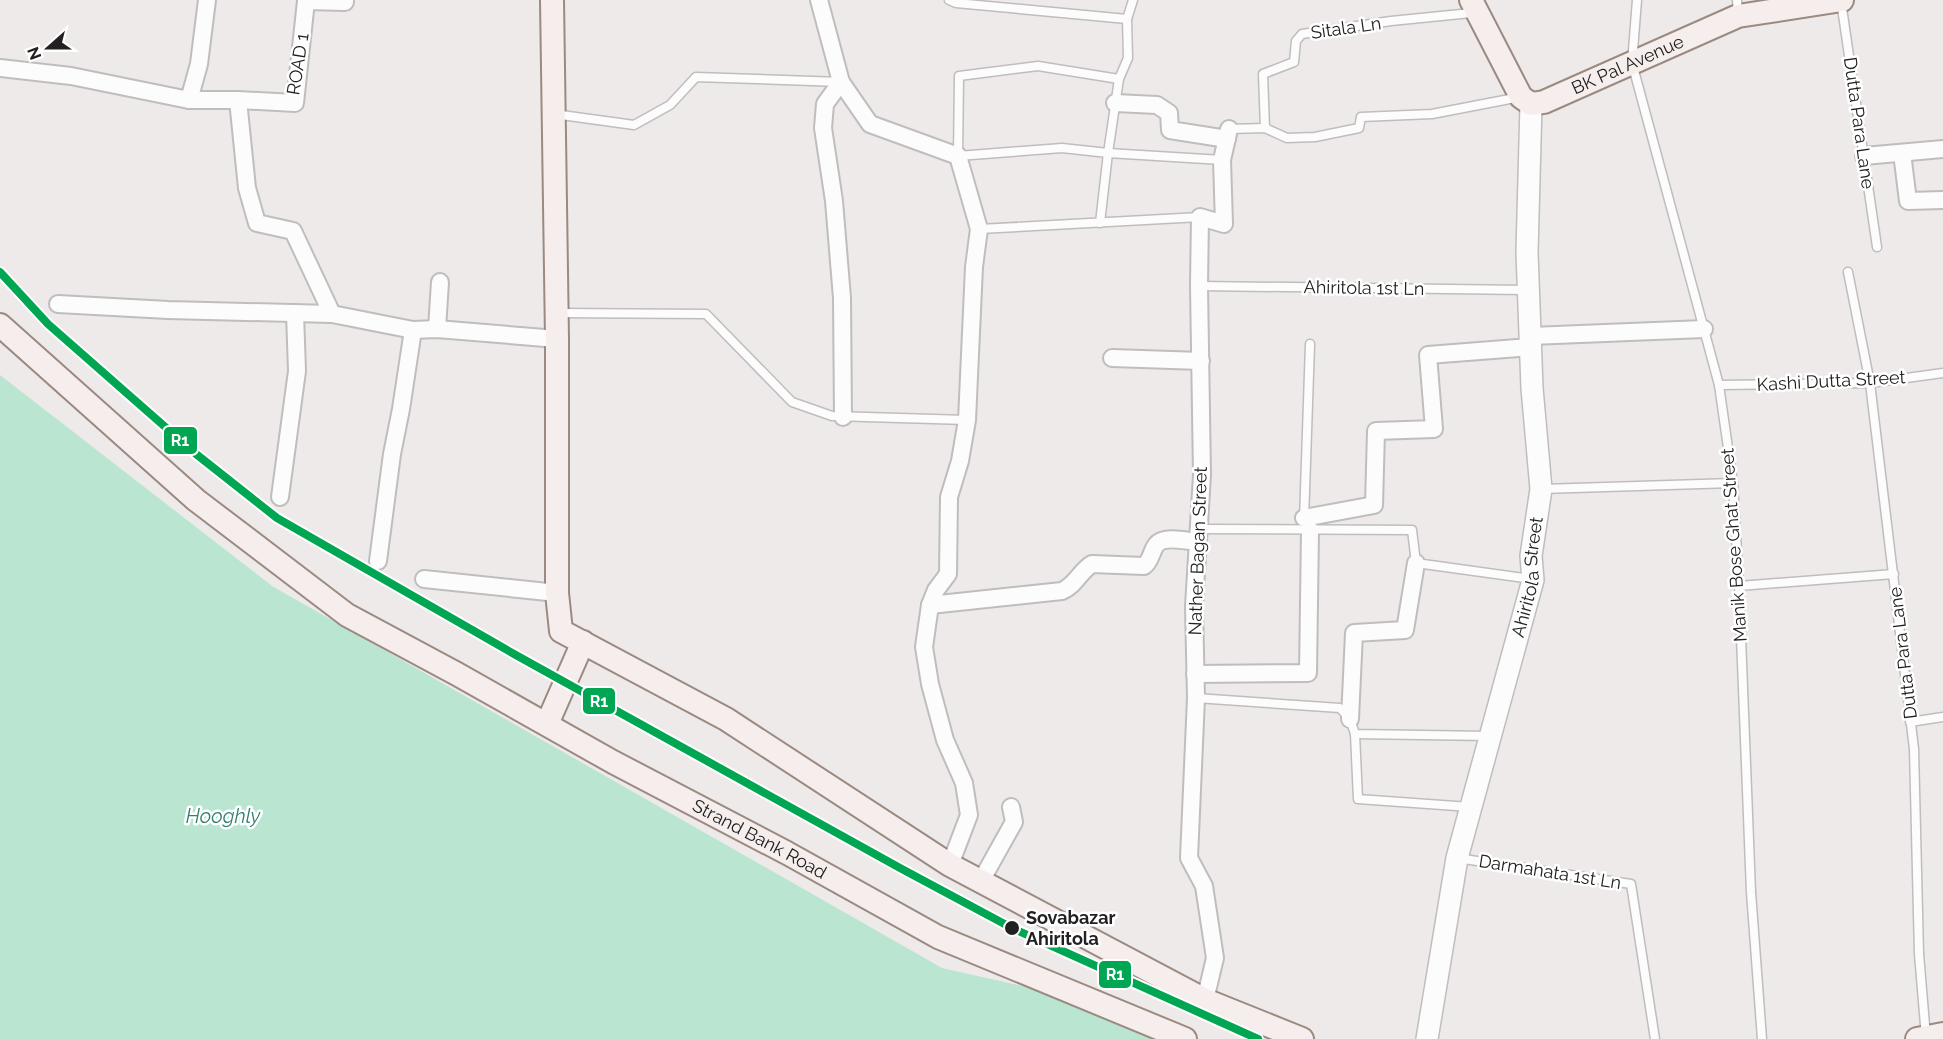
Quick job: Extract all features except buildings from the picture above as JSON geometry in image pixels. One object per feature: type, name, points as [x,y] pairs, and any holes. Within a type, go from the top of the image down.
[{"type":"main road","points":[[552,0],[557,339],[557,593],[561,631],[726,718],[950,865],[1205,1000],[1302,1039]]},
{"type":"main road","name":"BK Pal Avenue","points":[[1526,101],[1544,102],[1632,63],[1738,8],[1841,0]]},
{"type":"main road","points":[[1471,7],[1526,101]]},
{"type":"main road","name":"Strand Bank Road","points":[[0,325],[196,500],[347,615],[938,937],[1185,1039]]},
{"type":"main road","points":[[547,724],[583,642]]},
{"type":"street","points":[[189,100],[199,64],[207,0]]},
{"type":"street","name":"ROAD 1","points":[[0,68],[71,76],[189,100],[295,103],[306,1],[345,2],[345,0]]},
{"type":"street","points":[[819,0],[841,82],[870,124],[958,156],[980,229],[974,267],[967,420],[960,461],[950,497],[948,574],[936,590],[930,605],[924,647],[930,684],[945,740],[964,783],[969,815],[950,865]]},
{"type":"street","points":[[841,82],[825,104],[822,128],[834,201],[842,298],[843,417]]},
{"type":"street","points":[[238,100],[247,188],[257,223],[293,231],[332,314]]},
{"type":"street","name":"Ahiritola Street","points":[[1427,1039],[1457,858],[1533,580],[1531,556],[1541,489],[1532,388],[1527,252],[1526,101]]},
{"type":"street","points":[[1115,103],[1157,105],[1169,113],[1170,130],[1228,134],[1222,160],[1224,224],[1200,217]]},
{"type":"street","points":[[1864,156],[1943,149]]},
{"type":"street","points":[[1902,153],[1908,201],[1943,200]]},
{"type":"street","name":"Nather Bagan Street","points":[[1200,217],[1202,475],[1194,606],[1196,699],[1190,858],[1204,886],[1215,958],[1205,1000]]},
{"type":"street","points":[[437,329],[441,282]]},
{"type":"street","points":[[58,304],[168,310],[332,314],[413,330],[437,329],[557,339]]},
{"type":"street","points":[[280,497],[297,371],[295,313]]},
{"type":"street","points":[[1196,674],[1308,673],[1306,526],[1374,505],[1376,431],[1434,429],[1428,355],[1531,341],[1704,329]]},
{"type":"street","points":[[378,561],[392,454],[413,330]]},
{"type":"street","points":[[1112,358],[1201,361]]},
{"type":"street","points":[[930,605],[1062,591],[1070,587],[1092,564],[1144,566],[1156,544],[1162,540],[1199,535]]},
{"type":"street","points":[[1353,727],[1354,633],[1405,630],[1416,563]]},
{"type":"street","points":[[424,579],[557,593]]},
{"type":"street","points":[[981,881],[1014,822],[1011,807]]},
{"type":"lane","points":[[949,0],[957,3],[1127,19]]},
{"type":"lane","points":[[1100,223],[1119,79],[1128,58],[1127,19],[1133,0]]},
{"type":"lane","name":"Manik Bose Ghat Street","points":[[1637,0],[1632,63],[1719,386],[1733,483],[1751,892],[1762,1039]]},
{"type":"lane","name":"Dutta Para Lane","points":[[1841,0],[1877,247]]},
{"type":"lane","name":"Sitala Ln","points":[[1265,128],[1263,74],[1294,62],[1296,41],[1302,34],[1471,7]]},
{"type":"lane","points":[[1119,79],[1038,66],[959,76],[958,156],[1062,148],[1222,160]]},
{"type":"lane","points":[[554,114],[634,125],[670,105],[696,77],[841,82]]},
{"type":"lane","points":[[1228,134],[1265,128],[1287,138],[1315,137],[1359,128],[1361,117],[1432,114],[1526,101]]},
{"type":"lane","points":[[980,229],[1200,217]]},
{"type":"lane","name":"Dutta Para Lane","points":[[1848,272],[1870,383],[1914,749],[1919,954],[1929,1037]]},
{"type":"lane","name":"Ahiritola 1st Ln","points":[[1199,286],[1530,290]]},
{"type":"lane","points":[[556,313],[706,314],[792,402],[832,416],[967,420]]},
{"type":"lane","points":[[1306,526],[1311,344]]},
{"type":"lane","name":"Kashi Dutta Street","points":[[1719,386],[1870,383],[1943,373]]},
{"type":"lane","points":[[1541,489],[1733,483]]},
{"type":"lane","points":[[1199,535],[1306,526],[1412,530],[1416,563],[1533,580]]},
{"type":"lane","points":[[1739,586],[1893,574]]},
{"type":"lane","points":[[1196,699],[1340,708],[1353,727],[1358,799],[1470,807]]},
{"type":"lane","points":[[1910,722],[1943,717]]},
{"type":"lane","points":[[1353,727],[1489,736]]},
{"type":"lane","name":"Darmahata 1st Ln","points":[[1457,858],[1631,884],[1654,1039]]},
{"type":"water","name":"Hooghly","points":[[0,375],[272,586],[942,968],[1049,992],[1152,1039],[0,1039]]},
{"type":"transit line","name":"R1","points":[[0,272],[48,324],[196,454],[277,518],[514,654],[1012,928],[1258,1039]]},
{"type":"place","name":"Sovabazar Ahiritola","points":[[1012,928]]}]
